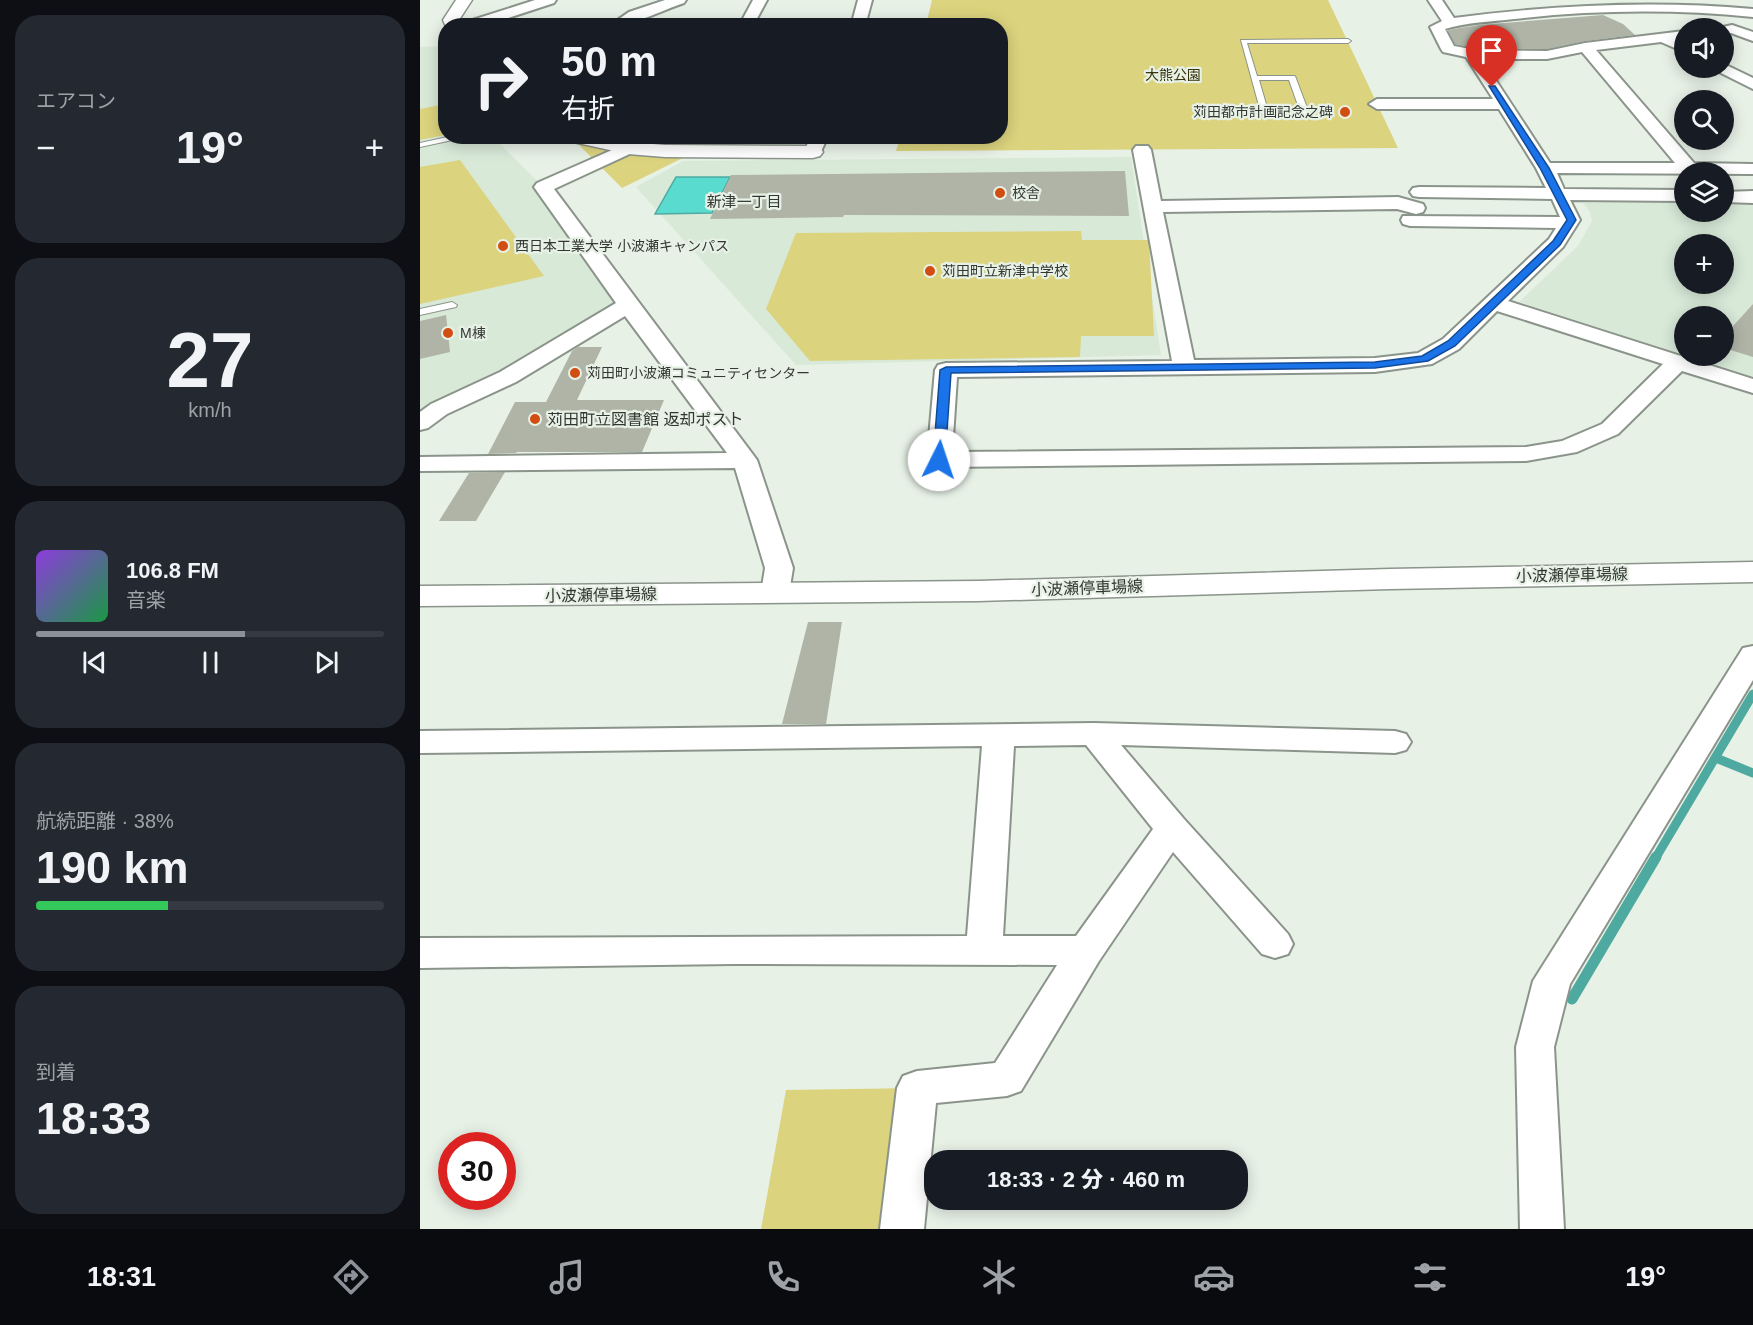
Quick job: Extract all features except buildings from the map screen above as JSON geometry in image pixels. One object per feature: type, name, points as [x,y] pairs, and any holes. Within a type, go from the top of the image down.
[{"type":"main road","points":[[452,18],[464,0]]},
{"type":"main road","points":[[612,144],[695,152],[816,144]]},
{"type":"main road","name":"小波瀬停車場線","points":[[420,596],[978,591],[1402,578],[1753,573]]},
{"type":"street","points":[[493,18],[549,0]]},
{"type":"street","points":[[629,18],[679,0]]},
{"type":"street","points":[[750,18],[760,0]]},
{"type":"street","points":[[860,18],[865,0]]},
{"type":"street","points":[[1435,0],[1450,22]]},
{"type":"street","points":[[1703,3],[1722,14],[1724,18]]},
{"type":"street","points":[[1674,36],[1585,47],[1547,55],[1472,53],[1448,49],[1437,27],[1450,22],[1581,9],[1703,3],[1753,13]]},
{"type":"street","points":[[1734,32],[1753,37]]},
{"type":"street","points":[[1664,37],[1674,42]]},
{"type":"street","points":[[1585,47],[1683,162]]},
{"type":"street","points":[[1472,53],[1502,104],[1545,168],[1571,220],[1556,243],[1451,344],[1424,358],[1375,365],[946,370],[939,460],[1526,454],[1568,447],[1610,429],[1674,366]]},
{"type":"street","points":[[1734,74],[1753,84]]},
{"type":"street","points":[[1377,104],[1502,104]]},
{"type":"street","points":[[628,147],[543,186],[628,305],[745,460],[779,568],[775,593]]},
{"type":"street","points":[[1143,150],[1184,367]]},
{"type":"street","points":[[1545,168],[1674,169]]},
{"type":"street","points":[[1734,170],[1753,170]]},
{"type":"street","points":[[1415,207],[1557,195],[1674,196]]},
{"type":"street","points":[[1734,196],[1753,197]]},
{"type":"street","points":[[1152,207],[1398,203],[1415,207],[1569,223]]},
{"type":"street","points":[[1493,303],[1674,361]]},
{"type":"street","points":[[420,423],[439,409],[508,377],[628,305]]},
{"type":"street","points":[[1690,366],[1753,386]]},
{"type":"street","points":[[420,464],[745,460]]},
{"type":"street","points":[[1542,1229],[1535,1047],[1552,981],[1753,655]]},
{"type":"street","points":[[1094,734],[1172,828],[1275,944]]},
{"type":"street","points":[[420,742],[1094,734],[1395,742]]},
{"type":"street","points":[[984,951],[999,735]]},
{"type":"street","points":[[902,1229],[917,1088],[1007,1079],[1086,951],[1172,828]]},
{"type":"street","points":[[420,953],[733,950],[1086,951]]},
{"type":"lane","points":[[1255,78],[1292,78],[1305,113],[1265,113],[1243,41],[1348,41]]},
{"type":"lane","points":[[420,146],[438,142]]},
{"type":"lane","points":[[420,312],[452,305]]},
{"type":"shaded area","name":"西日本工業大学 小波瀬キャンパス","points":[[438,46],[438,144],[500,144],[543,187],[628,305],[420,423],[420,47]]},
{"type":"shaded area","name":"苅田町立新津中学校","points":[[1131,157],[1161,355],[796,365],[636,187],[683,161]]},
{"type":"shaded area","points":[[1734,200],[1753,200],[1753,378],[1716,366],[1734,366],[1734,306],[1674,306],[1674,352],[1519,302],[1578,246],[1592,221],[1590,212],[1583,203],[1674,201],[1674,222],[1734,222]]},
{"type":"green space","name":"大熊公園","points":[[932,0],[1328,0],[1398,148],[896,151],[898,144],[1008,144],[1008,18],[928,18]]},
{"type":"green space","points":[[438,105],[438,136],[420,140],[420,109]]},
{"type":"green space","points":[[578,144],[629,144],[695,152],[622,188]]},
{"type":"green space","points":[[460,160],[544,276],[420,304],[420,167]]},
{"type":"green space","points":[[1081,231],[1082,240],[1149,240],[1154,336],[1081,336],[1080,357],[810,361],[766,309],[796,233]]},
{"type":"green space","points":[[917,1088],[902,1229],[761,1229],[786,1090]]},
{"type":"water","points":[[676,177],[730,177],[712,213],[655,214]]},
{"type":"waterway","points":[[1655,859],[1753,694]]},
{"type":"waterway","points":[[1716,758],[1753,773]]},
{"type":"waterway","points":[[1572,999],[1656,857]]},
{"type":"place","name":"苅田都市計画記念之碑","points":[[1345,112]]},
{"type":"place","name":"校舎","points":[[1000,193]]},
{"type":"place","name":"西日本工業大学 小波瀬キャンパス","points":[[503,246]]},
{"type":"place","name":"苅田町立新津中学校","points":[[930,271]]},
{"type":"place","name":"M棟","points":[[448,333]]},
{"type":"place","name":"苅田町小波瀬コミュニティセンター","points":[[575,373]]},
{"type":"place","name":"苅田町立図書館 返却ポスト","points":[[535,419]]},
{"type":"district","name":"新津一丁目","points":[[744,201]]},
{"type":"route","points":[[939,460],[946,370],[1375,365],[1424,358],[1451,344],[1556,243],[1571,220],[1545,168],[1492,87]]}]
